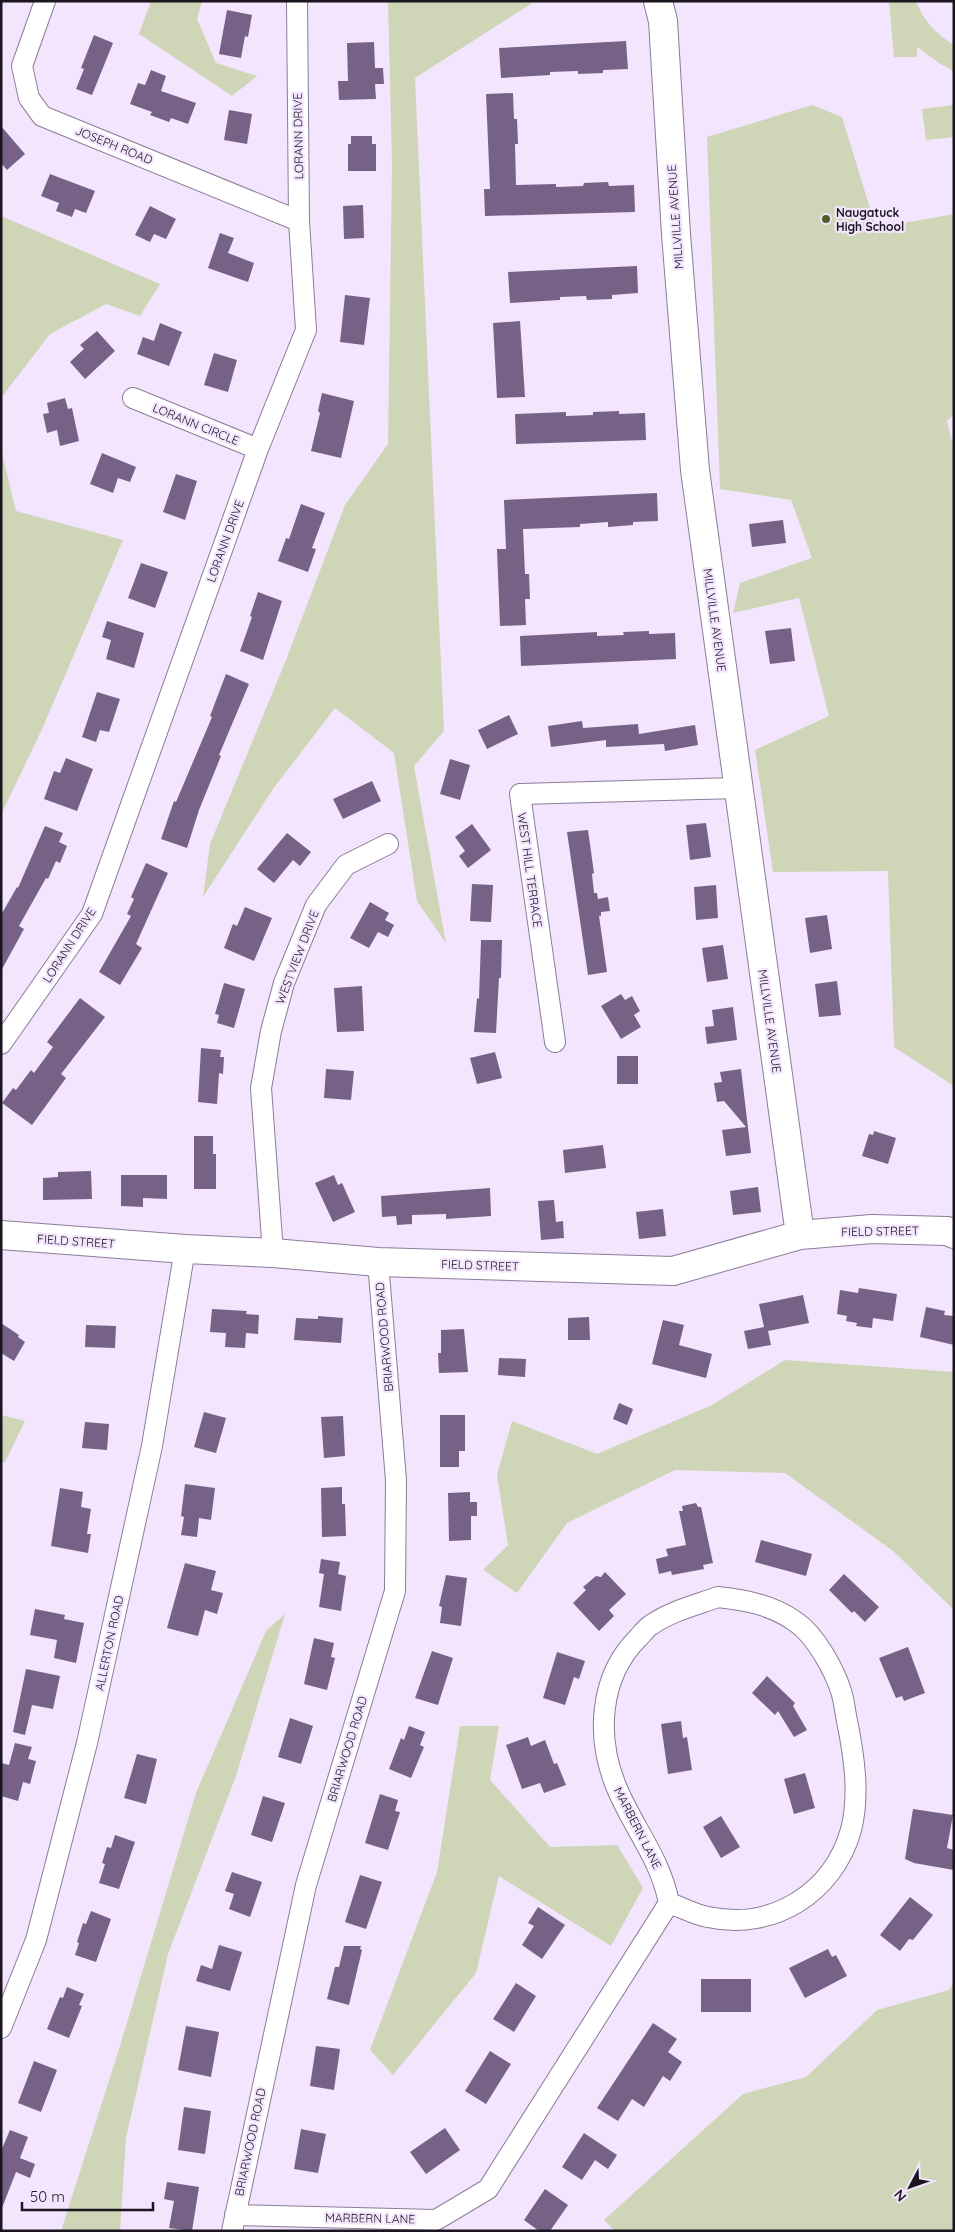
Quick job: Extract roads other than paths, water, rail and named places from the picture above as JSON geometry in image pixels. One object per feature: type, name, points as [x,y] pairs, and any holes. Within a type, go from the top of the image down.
[{"type":"street","name":"JOSEPH ROAD","points":[[45,1],[22,66],[29,98],[42,116],[299,220]]},
{"type":"street","name":"LORANN DRIVE","points":[[1,1044],[92,914],[258,449],[306,330],[299,220],[297,1]]},
{"type":"street","name":"MILLVILLE AVENUE","points":[[658,1],[663,21],[676,234],[695,470],[737,788],[800,1235]]},
{"type":"street","name":"LORANN CIRCLE","points":[[133,398],[258,449]]},
{"type":"street","name":"WEST HILL TERRACE","points":[[555,1042],[520,794],[737,788]]},
{"type":"street","name":"WESTVIEW DRIVE","points":[[273,1253],[261,1088],[271,1031],[284,983],[316,905],[346,865],[388,844]]},
{"type":"street","name":"FIELD STREET","points":[[1,1235],[378,1262],[673,1272],[800,1235],[872,1229],[946,1231],[954,1234]]},
{"type":"street","name":"ALLERTON ROAD","points":[[1,2028],[36,1940],[87,1743],[152,1446],[185,1249]]},
{"type":"street","name":"BRIARWOOD ROAD","points":[[233,2223],[306,1884],[395,1591],[396,1480],[378,1262]]},
{"type":"street","name":"MARBERN LANE","points":[[233,2223],[436,2220],[488,2189],[669,1903],[665,1881],[616,1786],[606,1756],[603,1713],[611,1677],[627,1649],[651,1625],[682,1609],[718,1597],[743,1600],[769,1607],[797,1623],[821,1649],[841,1691],[850,1738],[856,1786],[851,1829],[838,1862],[815,1891],[783,1911],[746,1920],[727,1919],[708,1917],[669,1903]]},
{"type":"place","name":"Naugatuck High School","points":[[826,219]]}]
